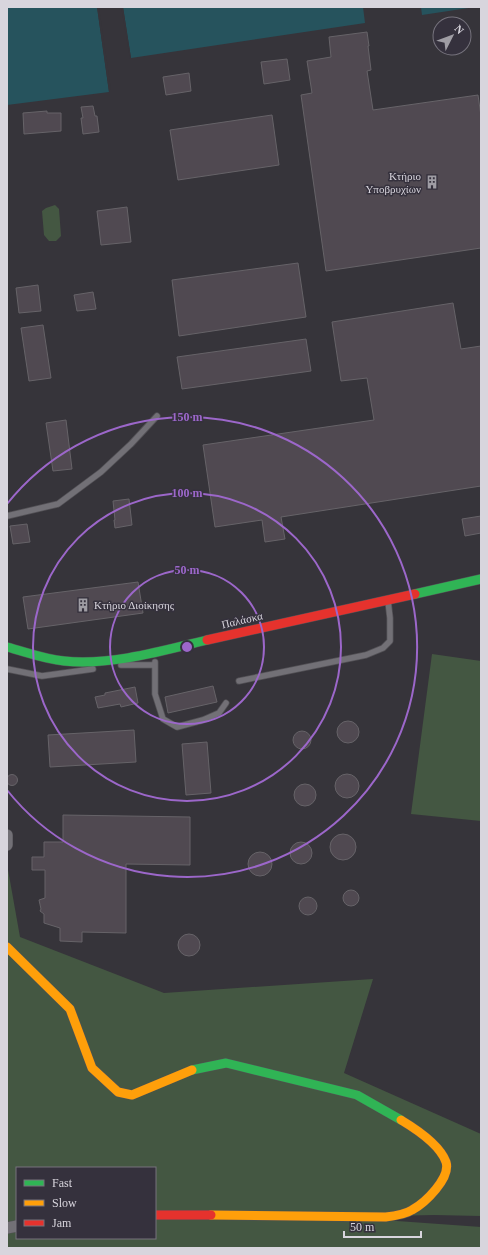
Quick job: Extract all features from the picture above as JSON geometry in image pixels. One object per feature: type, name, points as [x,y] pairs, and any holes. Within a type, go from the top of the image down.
[{"type":"street","name":"Παλάσκα","points":[[7,647],[62,661],[101,661],[155,652],[481,579]]},
{"type":"street","points":[[7,835],[7,845]]},
{"type":"street","points":[[7,947],[70,1009],[92,1068],[118,1092],[132,1095],[188,1071],[226,1063],[357,1095],[410,1126],[428,1139],[440,1152],[446,1163],[446,1173],[440,1184],[428,1198],[411,1211],[398,1215],[377,1217],[156,1215]]},
{"type":"lane","points":[[7,516],[58,504],[101,472],[131,444],[157,416]]},
{"type":"lane","points":[[239,681],[366,655],[382,648],[390,641],[388,599]]},
{"type":"lane","points":[[155,652],[155,694],[163,719],[177,727],[203,720],[219,713],[226,703]]},
{"type":"lane","points":[[114,666],[155,665]]},
{"type":"lane","points":[[7,669],[42,676],[101,668]]},
{"type":"green space","points":[[55,205],[59,209],[61,236],[56,241],[49,241],[44,235],[42,211]]},
{"type":"green space","points":[[432,654],[481,661],[481,821],[411,814]]},
{"type":"green space","points":[[7,864],[20,937],[164,993],[373,979],[344,1073],[481,1134],[481,1216],[434,1215],[341,1217],[481,1227],[481,1248],[7,1248]]},
{"type":"water","points":[[7,7],[97,7],[109,92],[7,105]]},
{"type":"water","points":[[123,7],[363,7],[365,23],[131,58]]},
{"type":"water","points":[[421,7],[475,7],[422,15]]},
{"type":"pier","points":[[97,7],[99,7],[111,89],[109,92]]},
{"type":"pier","points":[[121,7],[123,7],[130,59]]},
{"type":"building","points":[[367,32],[371,70],[367,71],[373,110],[478,95],[481,116],[481,248],[326,271],[301,95],[312,93],[307,61],[331,57],[329,37]]},
{"type":"building","points":[[287,59],[290,80],[264,84],[261,62]]},
{"type":"building","points":[[189,73],[191,91],[166,95],[163,77]]},
{"type":"building","points":[[93,106],[95,116],[97,116],[99,132],[83,134],[81,107]]},
{"type":"building","points":[[47,111],[47,113],[61,113],[61,131],[24,134],[23,113]]},
{"type":"building","points":[[272,115],[279,165],[178,180],[170,130]]},
{"type":"building","points":[[127,207],[131,242],[101,245],[97,211]]},
{"type":"building","points":[[298,263],[306,317],[179,336],[172,280]]},
{"type":"building","points":[[38,285],[41,311],[19,313],[16,288]]},
{"type":"building","points":[[93,292],[96,309],[77,311],[74,295]]},
{"type":"building","points":[[453,303],[461,349],[481,346],[481,486],[281,517],[285,539],[265,542],[262,520],[215,527],[203,445],[374,420],[367,378],[341,381],[332,322]]},
{"type":"building","points":[[43,325],[51,378],[29,381],[21,328]]},
{"type":"building","points":[[306,339],[311,371],[182,389],[177,357]]},
{"type":"building","points":[[66,420],[72,469],[53,471],[46,423]]},
{"type":"building","points":[[129,499],[132,525],[115,528],[113,501]]},
{"type":"building","points":[[481,516],[481,533],[465,536],[462,519]]},
{"type":"building","points":[[27,524],[30,542],[13,544],[10,526]]},
{"type":"building","name":"Κτήριο Διοίκησης","points":[[138,582],[143,613],[28,629],[23,597]]},
{"type":"building","points":[[213,686],[217,702],[168,713],[165,697]]},
{"type":"building","points":[[135,687],[138,703],[121,707],[120,704],[98,708],[95,697],[105,695],[105,693]]},
{"type":"building","points":[[348,721],[356,724],[359,732],[356,740],[348,743],[340,740],[337,732],[340,724]]},
{"type":"building","points":[[134,730],[136,762],[50,767],[48,735]]},
{"type":"building","points":[[298,731],[306,731],[311,736],[309,747],[306,749],[298,749],[293,744],[293,736]]},
{"type":"building","points":[[207,742],[211,793],[186,795],[182,744]]},
{"type":"building","points":[[12,774],[16,776],[18,780],[16,784],[12,786],[8,784],[6,780],[8,776]]},
{"type":"building","points":[[347,774],[356,777],[359,786],[356,795],[347,798],[338,795],[335,786],[338,777]]},
{"type":"building","points":[[305,784],[313,787],[316,795],[313,803],[305,806],[297,803],[294,795],[297,787]]},
{"type":"building","points":[[63,815],[190,817],[190,865],[126,864],[126,933],[82,932],[82,942],[60,941],[60,928],[44,923],[44,914],[40,911],[39,900],[45,898],[45,870],[32,870],[32,857],[44,857],[44,842],[63,842]]},
{"type":"building","points":[[343,834],[353,837],[356,847],[353,857],[343,860],[333,857],[330,847],[333,837]]},
{"type":"building","points":[[301,842],[309,845],[312,853],[309,861],[301,864],[293,861],[290,853],[293,845]]},
{"type":"building","points":[[260,852],[269,855],[272,864],[269,873],[260,876],[251,873],[248,864],[251,855]]},
{"type":"building","points":[[351,890],[357,892],[359,898],[357,904],[351,906],[345,904],[343,898],[345,892]]},
{"type":"building","points":[[304,897],[312,897],[317,902],[315,913],[312,915],[304,915],[299,910],[299,902]]},
{"type":"building","points":[[189,934],[193,935],[199,941],[199,949],[193,955],[189,956],[185,955],[179,949],[178,945],[179,941],[185,935]]},
{"type":"traffic: fast","points":[[415,594],[481,579]]},
{"type":"traffic: fast","points":[[7,647],[42,657],[64,661],[82,662],[136,656],[207,640]]},
{"type":"traffic: fast","points":[[192,1070],[226,1063],[357,1095],[401,1120]]},
{"type":"traffic: slow","points":[[7,947],[70,1009],[92,1068],[118,1092],[132,1095],[192,1070]]},
{"type":"traffic: slow","points":[[211,1215],[385,1217],[409,1212],[430,1196],[441,1182],[447,1168],[446,1162],[439,1150],[420,1133],[401,1120]]},
{"type":"traffic: jam","points":[[207,640],[415,594]]},
{"type":"traffic: jam","points":[[156,1215],[211,1215]]},
{"type":"place","name":"Κτήριο Υποβρυχίων","points":[[432,182]]},
{"type":"place","name":"Κτήριο Διοίκησης","points":[[83,605]]}]
